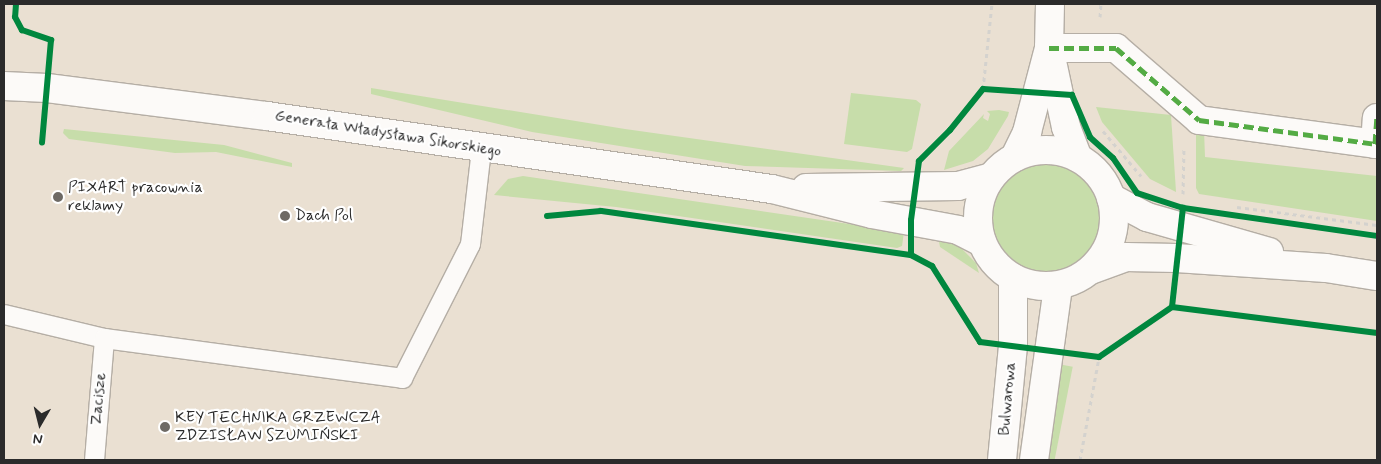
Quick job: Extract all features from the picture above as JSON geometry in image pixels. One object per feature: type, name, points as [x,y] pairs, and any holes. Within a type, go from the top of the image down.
[{"type":"street","points":[[1050,4],[1049,48],[1027,132],[1015,157],[991,177],[978,208],[982,242],[1000,269],[1013,278],[1034,286],[1058,286],[1076,280],[1092,269],[1126,257],[1326,268],[1377,276]]},
{"type":"street","points":[[1049,48],[1116,48],[1198,120],[1377,135]]},
{"type":"street","points":[[1049,48],[1066,127],[1078,158]]},
{"type":"street","name":"Generała Władysława Sikorskiego","points":[[4,86],[47,88],[267,116],[481,149],[772,189],[872,214],[958,230],[982,242]]},
{"type":"street","points":[[1015,157],[1045,150],[1078,158],[1092,168],[1111,198],[1114,216],[1112,236],[1105,253],[1092,269]]},
{"type":"street","name":"Generała Władysława Sikorskiego","points":[[772,189],[958,186],[991,177]]},
{"type":"street","points":[[1111,198],[1147,217],[1326,268]]},
{"type":"street","name":"Bulwarowa","points":[[1002,460],[1013,346],[1013,278]]},
{"type":"street","name":"Bulwarowa","points":[[1034,460],[1058,286]]},
{"type":"lane","points":[[4,314],[104,338],[402,378],[470,244],[481,149]]},
{"type":"lane","name":"Zacisze","points":[[94,460],[104,338]]},
{"type":"path","points":[[983,89],[992,4]]},
{"type":"path","points":[[1175,198],[1183,200],[1184,107]]},
{"type":"path","points":[[1098,126],[1125,154],[1142,179]]},
{"type":"path","points":[[1232,206],[1377,225]]},
{"type":"path","points":[[1080,460],[1099,356]]},
{"type":"green space","points":[[371,88],[625,129],[904,168],[901,171],[745,166],[532,132],[371,94]]},
{"type":"green space","points":[[851,93],[916,100],[921,104],[912,149],[907,152],[844,144]]},
{"type":"green space","points":[[1096,107],[1171,115],[1176,192],[1150,179],[1102,122]]},
{"type":"green space","points":[[999,110],[1009,112],[1008,116],[988,149],[973,161],[944,170],[949,151],[984,114],[983,118],[988,121],[990,114],[987,111]]},
{"type":"green space","points":[[64,129],[224,145],[292,163],[292,167],[216,152],[175,153],[69,139],[63,133]]},
{"type":"green space","points":[[1196,130],[1204,130],[1205,157],[1377,176],[1377,221],[1199,194],[1196,188]]},
{"type":"green space","points":[[1046,150],[1072,155],[1084,161],[1094,170],[1103,180],[1109,192],[1114,218],[1109,244],[1103,256],[1094,266],[1084,275],[1072,281],[1046,286],[1020,281],[1008,275],[998,266],[989,256],[983,244],[978,218],[983,192],[989,180],[998,170],[1008,161],[1020,155]]},
{"type":"green space","points":[[523,176],[904,232],[902,246],[897,248],[616,207],[494,195],[508,179]]},
{"type":"green space","points":[[938,236],[961,248],[976,263],[979,273],[940,247]]},
{"type":"green space","points":[[1058,364],[1073,367],[1055,460],[1039,459]]},
{"type":"marked path","points":[[1049,48],[1116,48],[1199,120],[1377,144]]},
{"type":"marked path","points":[[1375,144],[1377,118]]},
{"type":"cycle path","points":[[16,4],[15,17],[22,30],[51,40],[42,143]]},
{"type":"cycle path","points":[[1183,208],[1137,193],[1113,158],[1090,137],[1072,95],[983,89],[950,130],[919,161],[911,220],[911,255],[932,266],[980,342],[1099,357],[1172,307],[1377,333]]},
{"type":"cycle path","points":[[1172,307],[1183,208],[1377,236]]},
{"type":"cycle path","points":[[547,216],[601,211],[911,255]]},
{"type":"place","name":"PIXART pracownia reklamy","points":[[58,197]]},
{"type":"place","name":"Dach Pol","points":[[285,216]]},
{"type":"place","name":"KEY TECHNIKA GRZEWCZA ZDZISŁAW SZUMIŃSKI","points":[[165,427]]}]
